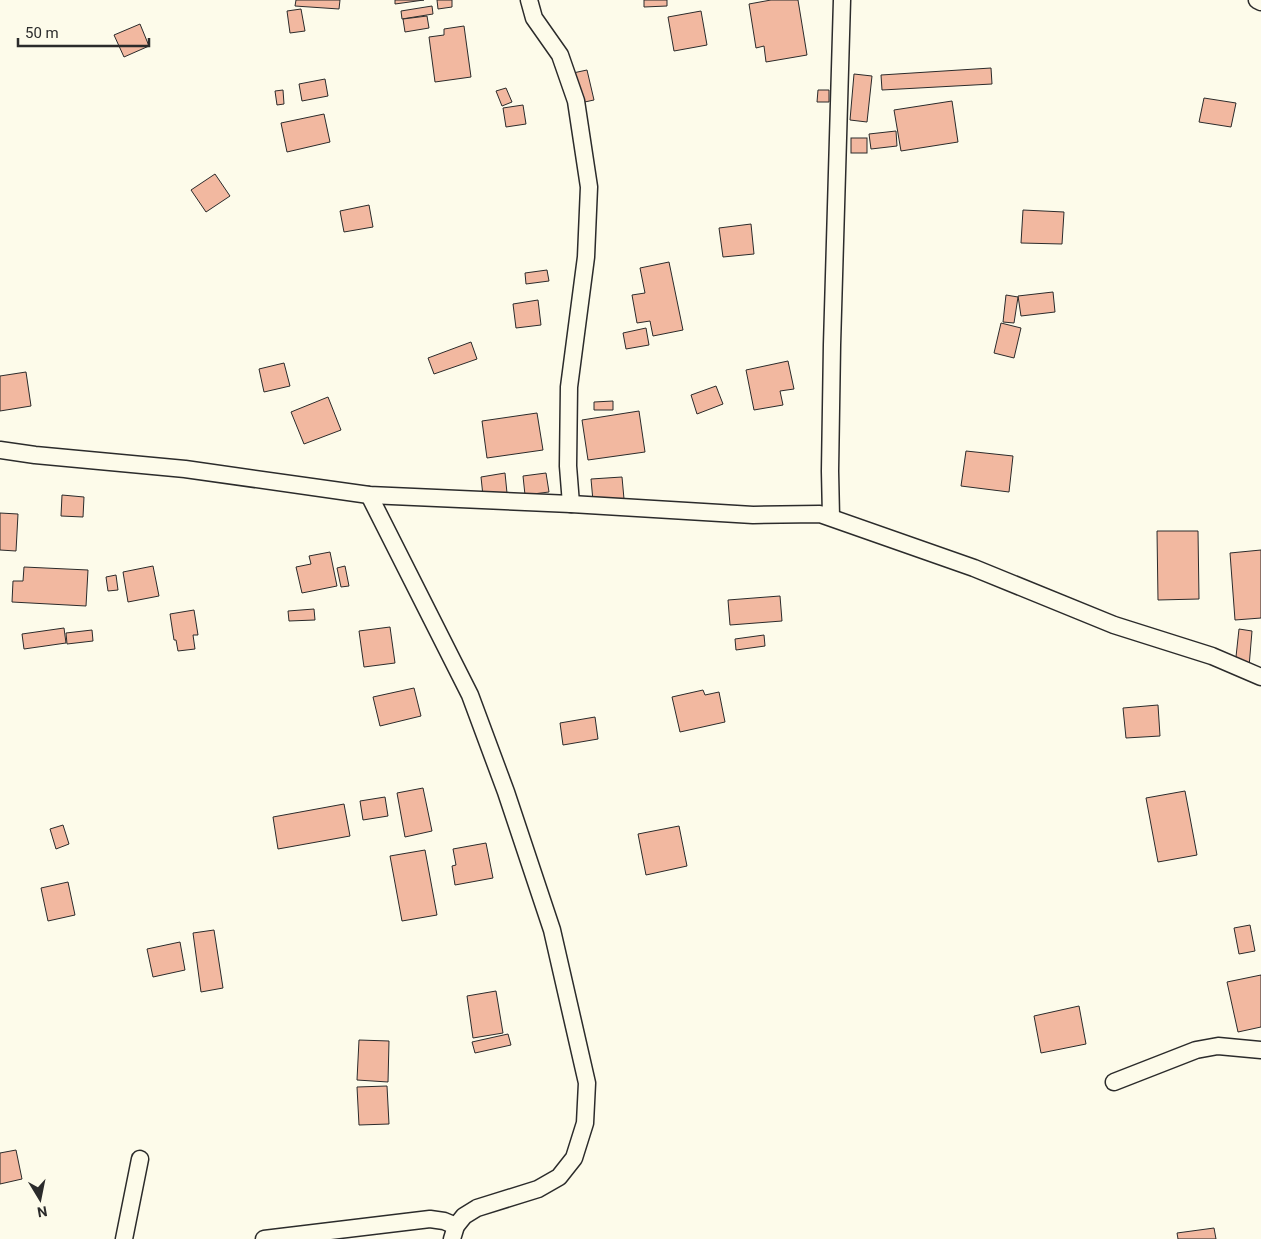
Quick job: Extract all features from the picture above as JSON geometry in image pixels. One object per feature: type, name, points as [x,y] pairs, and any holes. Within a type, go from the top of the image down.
[{"type":"street","points":[[529,0],[534,18],[560,56],[576,101],[589,187],[586,257],[568,413],[568,466],[571,504]]},
{"type":"street","points":[[831,517],[832,345],[842,0]]},
{"type":"street","points":[[0,450],[35,455],[185,468],[369,495],[743,514],[820,514],[974,568],[1114,625],[1212,656],[1261,676]]},
{"type":"street","points":[[264,1239],[430,1219],[444,1221],[454,1233],[464,1216],[477,1208],[538,1189],[559,1177],[574,1158],[585,1123],[587,1083],[552,930],[506,792],[470,695],[369,495]]},
{"type":"street","points":[[1114,1082],[1196,1050],[1218,1046],[1261,1050]]},
{"type":"street","points":[[124,1239],[140,1159]]},
{"type":"building","points":[[296,0],[340,0],[339,9],[295,6]]},
{"type":"building","points":[[395,0],[424,0],[395,4]]},
{"type":"building","points":[[437,0],[452,0],[452,7],[438,9]]},
{"type":"building","points":[[644,0],[667,0],[667,6],[644,7]]},
{"type":"building","points":[[771,0],[798,0],[807,55],[766,62],[764,46],[756,48],[749,4]]},
{"type":"building","points":[[432,6],[433,14],[402,19],[401,11]]},
{"type":"building","points":[[301,9],[305,31],[290,33],[287,11]]},
{"type":"building","points":[[701,11],[707,45],[674,51],[668,17]]},
{"type":"building","points":[[427,16],[429,28],[405,32],[403,19]]},
{"type":"building","points":[[140,24],[149,46],[124,57],[114,35]]},
{"type":"building","points":[[464,26],[471,77],[435,82],[429,37],[444,35],[444,29]]},
{"type":"building","points":[[991,68],[992,84],[882,90],[881,75]]},
{"type":"building","points":[[587,70],[594,100],[580,103],[573,73]]},
{"type":"building","points":[[854,74],[872,76],[867,122],[850,120]]},
{"type":"building","points":[[325,79],[328,96],[302,101],[299,84]]},
{"type":"building","points":[[506,88],[512,102],[502,106],[496,91]]},
{"type":"building","points":[[283,90],[284,104],[277,105],[275,91]]},
{"type":"building","points":[[818,90],[829,90],[829,102],[817,102]]},
{"type":"building","points":[[1204,98],[1236,103],[1231,127],[1199,122]]},
{"type":"building","points":[[952,101],[958,142],[901,151],[894,110]]},
{"type":"building","points":[[523,105],[526,124],[506,127],[503,108]]},
{"type":"building","points":[[324,114],[330,142],[287,152],[281,123]]},
{"type":"building","points":[[896,131],[897,146],[871,149],[869,134]]},
{"type":"building","points":[[851,138],[867,138],[867,153],[851,153]]},
{"type":"building","points":[[215,174],[230,196],[206,212],[191,190]]},
{"type":"building","points":[[369,205],[373,227],[344,232],[340,211]]},
{"type":"building","points":[[1023,210],[1064,212],[1062,244],[1021,243]]},
{"type":"building","points":[[751,224],[754,254],[723,257],[719,228]]},
{"type":"building","points":[[669,262],[683,330],[653,336],[650,321],[637,323],[632,295],[645,293],[640,268]]},
{"type":"building","points":[[547,270],[549,281],[526,284],[525,273]]},
{"type":"building","points":[[1053,292],[1055,312],[1021,316],[1018,296]]},
{"type":"building","points":[[1006,295],[1018,297],[1014,323],[1003,322]]},
{"type":"building","points":[[538,300],[541,325],[516,328],[513,304]]},
{"type":"building","points":[[1001,323],[1021,328],[1014,358],[994,353]]},
{"type":"building","points":[[646,328],[649,345],[626,349],[623,333]]},
{"type":"building","points":[[471,342],[477,359],[434,374],[428,358]]},
{"type":"building","points":[[788,361],[794,389],[780,391],[783,405],[754,410],[746,370]]},
{"type":"building","points":[[284,363],[290,386],[264,392],[259,369]]},
{"type":"building","points":[[26,372],[31,406],[0,411],[0,376]]},
{"type":"building","points":[[716,386],[723,404],[697,414],[691,395]]},
{"type":"building","points":[[328,397],[341,430],[304,444],[291,412]]},
{"type":"building","points":[[613,401],[613,410],[594,410],[594,402]]},
{"type":"building","points":[[639,411],[645,452],[588,460],[582,420]]},
{"type":"building","points":[[537,413],[543,450],[487,458],[482,421]]},
{"type":"building","points":[[966,451],[1013,456],[1009,492],[961,486]]},
{"type":"building","points":[[505,473],[507,493],[483,496],[481,477]]},
{"type":"building","points":[[546,473],[549,492],[525,495],[523,476]]},
{"type":"building","points":[[622,477],[624,499],[593,501],[591,479]]},
{"type":"building","points":[[62,495],[84,497],[83,517],[61,516]]},
{"type":"building","points":[[0,513],[18,514],[16,551],[0,550]]},
{"type":"building","points":[[1157,531],[1198,531],[1199,599],[1158,600]]},
{"type":"building","points":[[1261,550],[1261,618],[1235,620],[1230,553]]},
{"type":"building","points":[[330,552],[337,586],[302,593],[296,567],[311,564],[309,556]]},
{"type":"building","points":[[153,566],[159,596],[128,602],[123,572]]},
{"type":"building","points":[[345,566],[349,586],[341,587],[337,568]]},
{"type":"building","points":[[24,567],[88,570],[86,606],[12,602],[13,581],[23,581]]},
{"type":"building","points":[[116,575],[118,590],[108,591],[106,577]]},
{"type":"building","points":[[780,596],[782,621],[730,625],[728,600]]},
{"type":"building","points":[[314,609],[315,620],[289,621],[288,611]]},
{"type":"building","points":[[194,610],[198,635],[193,635],[195,649],[178,651],[176,640],[174,640],[170,614]]},
{"type":"building","points":[[390,627],[395,663],[364,667],[359,631]]},
{"type":"building","points":[[64,628],[66,643],[24,649],[22,634]]},
{"type":"building","points":[[1239,629],[1252,631],[1249,667],[1235,666]]},
{"type":"building","points":[[92,630],[93,641],[67,644],[66,633]]},
{"type":"building","points":[[764,635],[765,646],[736,650],[735,639]]},
{"type":"building","points":[[414,688],[421,716],[380,726],[373,697]]},
{"type":"building","points":[[703,690],[705,695],[719,692],[725,722],[680,732],[672,697]]},
{"type":"building","points":[[1158,705],[1160,736],[1126,738],[1123,708]]},
{"type":"building","points":[[595,717],[598,739],[563,745],[560,723]]},
{"type":"building","points":[[423,788],[432,831],[405,837],[397,793]]},
{"type":"building","points":[[1185,791],[1197,855],[1158,862],[1146,798]]},
{"type":"building","points":[[385,797],[388,816],[363,820],[360,801]]},
{"type":"building","points":[[344,804],[350,836],[278,849],[273,817]]},
{"type":"building","points":[[63,825],[69,844],[56,849],[50,829]]},
{"type":"building","points":[[679,826],[687,866],[646,875],[638,834]]},
{"type":"building","points":[[486,843],[493,878],[455,885],[452,866],[456,865],[453,849]]},
{"type":"building","points":[[425,850],[437,915],[402,921],[390,856]]},
{"type":"building","points":[[68,882],[75,915],[48,921],[41,888]]},
{"type":"building","points":[[1250,925],[1255,951],[1239,954],[1234,928]]},
{"type":"building","points":[[214,930],[223,988],[201,992],[193,933]]},
{"type":"building","points":[[180,942],[185,970],[153,977],[147,949]]},
{"type":"building","points":[[1261,975],[1261,1027],[1238,1032],[1227,982]]},
{"type":"building","points":[[496,991],[503,1033],[473,1038],[467,996]]},
{"type":"building","points":[[1079,1006],[1086,1044],[1041,1053],[1034,1016]]},
{"type":"building","points":[[508,1034],[511,1045],[475,1053],[472,1042]]},
{"type":"building","points":[[359,1040],[389,1041],[388,1082],[357,1080]]},
{"type":"building","points":[[387,1086],[389,1124],[359,1125],[357,1087]]},
{"type":"building","points":[[16,1150],[22,1179],[0,1184],[0,1153]]},
{"type":"building","points":[[1214,1228],[1216,1239],[1178,1239],[1177,1233]]}]
